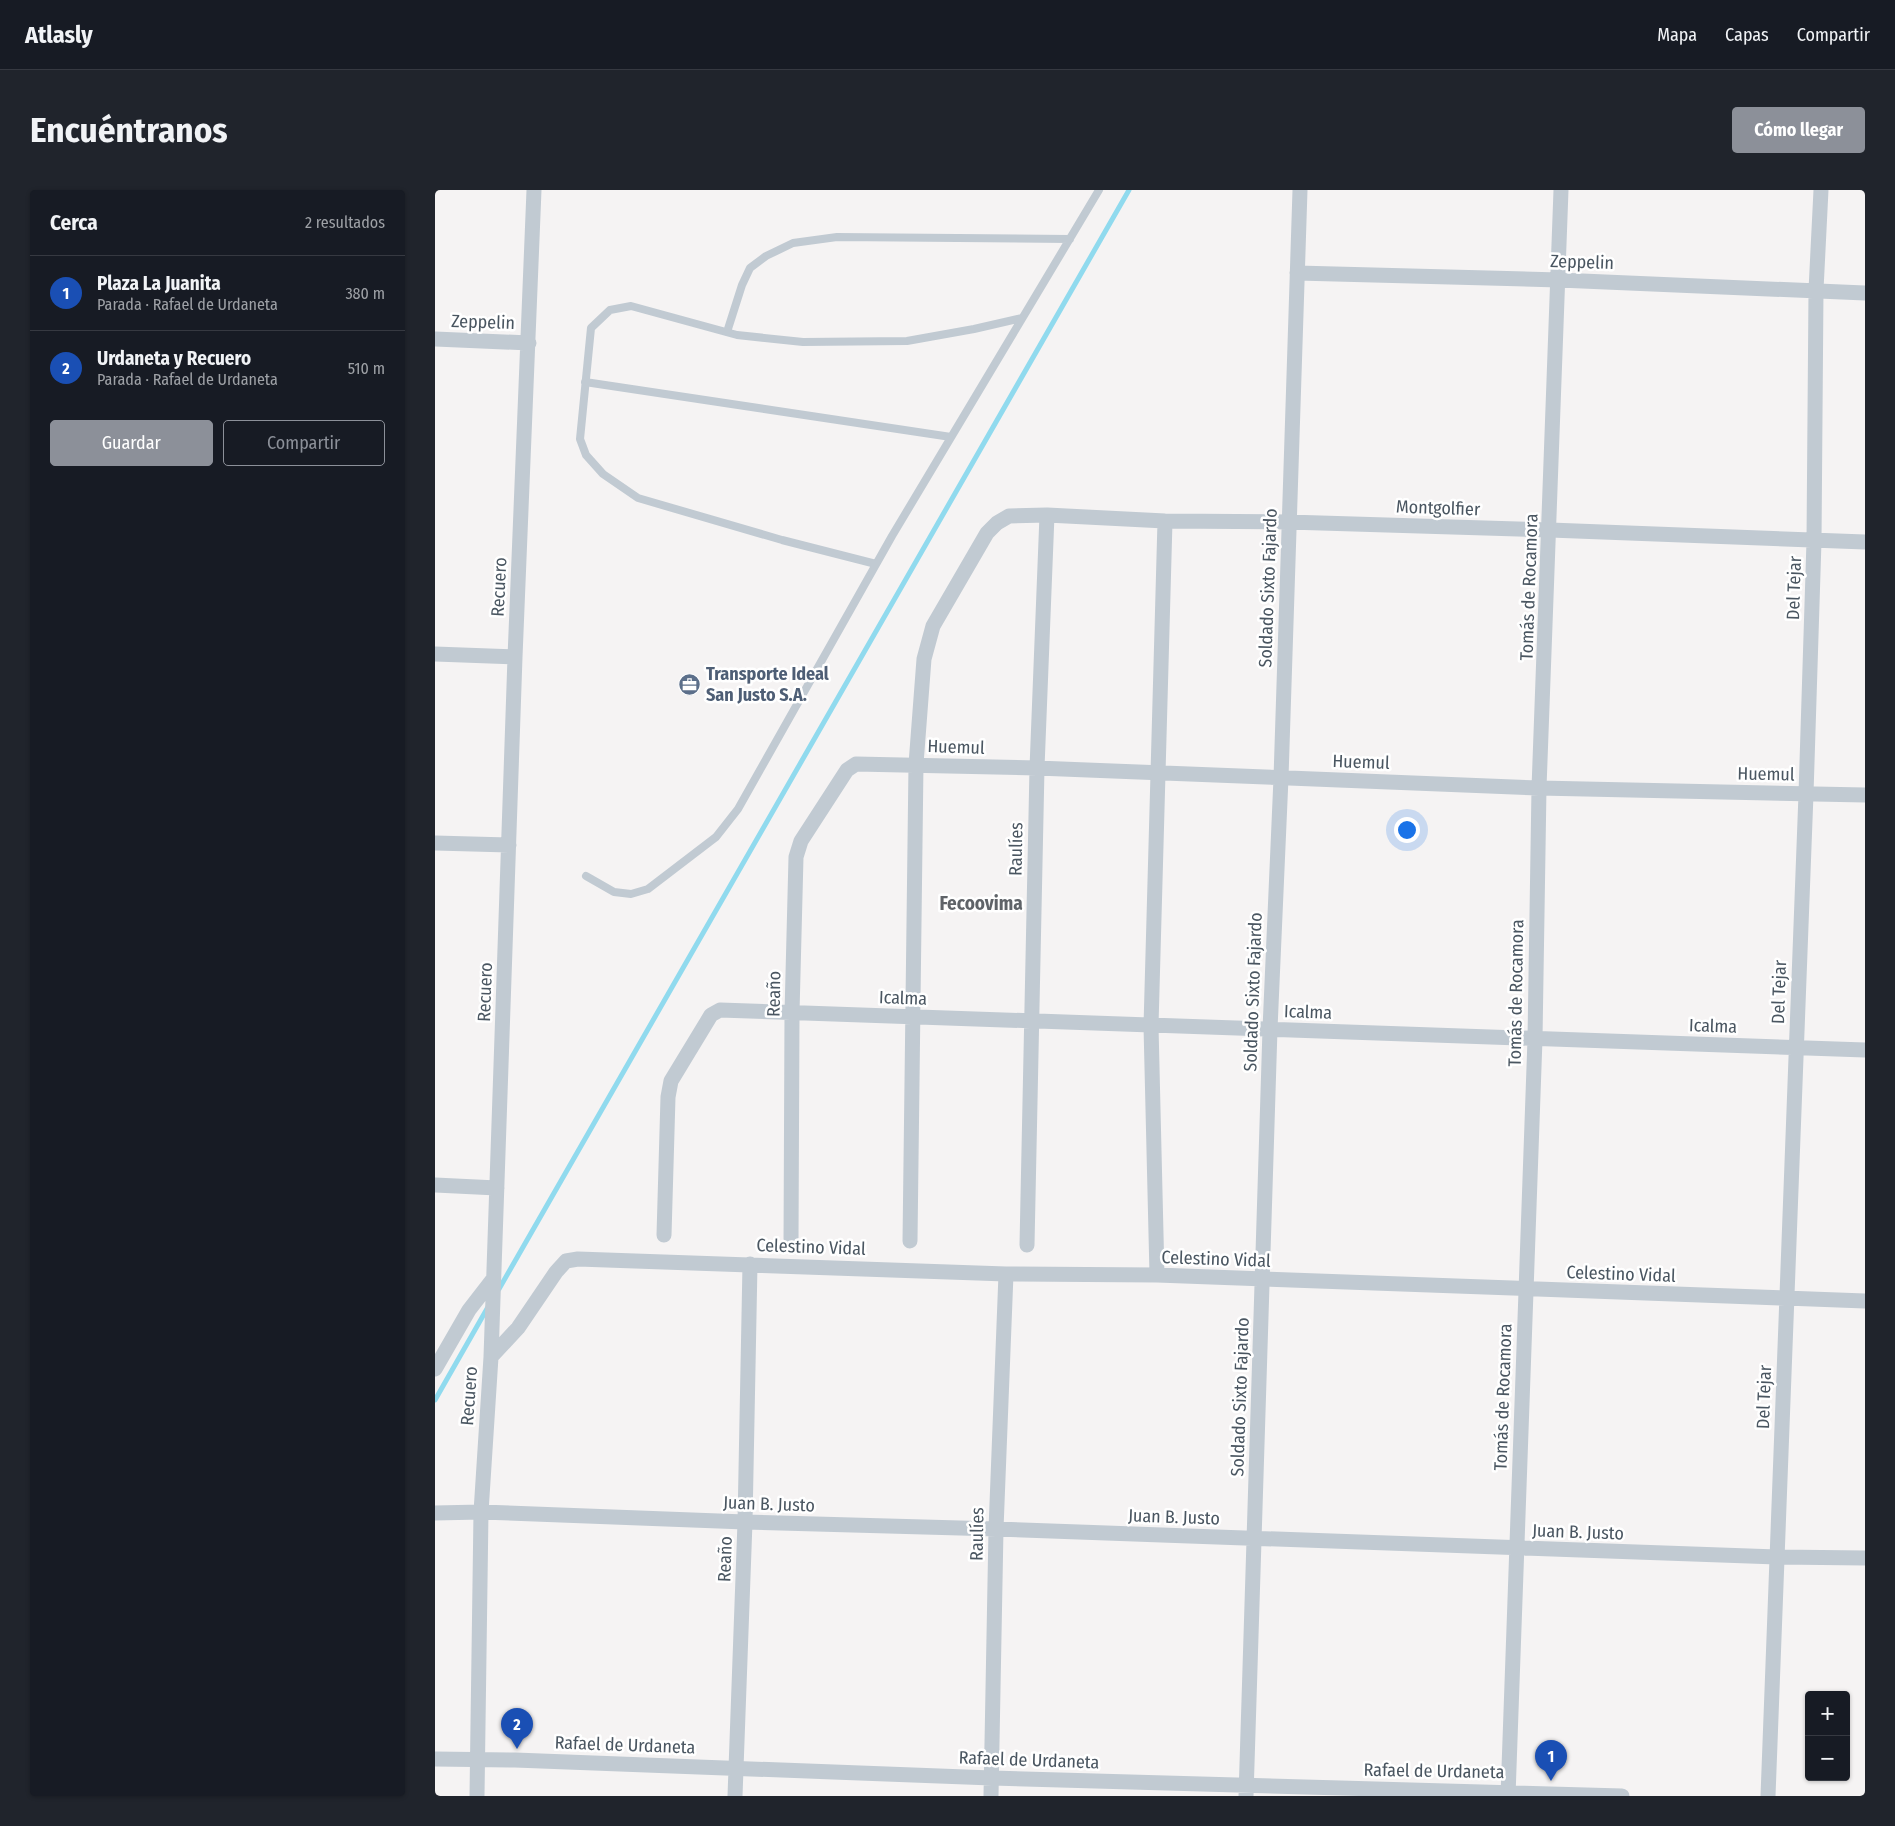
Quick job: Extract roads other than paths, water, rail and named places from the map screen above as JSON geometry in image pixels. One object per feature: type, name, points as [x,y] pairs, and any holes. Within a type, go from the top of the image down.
[{"type":"street","name":"Recuero","points":[[477,1796],[476,1760],[481,1512],[491,1357],[515,657],[534,190]]},
{"type":"street","name":"Soldado Sixto Fajardo","points":[[1247,1791],[1270,1029],[1281,778],[1300,190]]},
{"type":"street","name":"Tomás de Rocamora","points":[[1508,1794],[1535,1039],[1539,788],[1550,530],[1561,190]]},
{"type":"street","name":"Del Tejar","points":[[1768,1796],[1806,794],[1814,541],[1816,290],[1821,190]]},
{"type":"street","name":"Zeppelin","points":[[1297,273],[1559,280],[1865,292]]},
{"type":"street","name":"Zeppelin","points":[[435,339],[529,343]]},
{"type":"street","name":"Montgolfier","points":[[917,764],[924,659],[927,642],[933,626],[987,533],[997,523],[1009,516],[1047,515],[1165,521],[1288,522],[1865,542]]},
{"type":"street","name":"Raulíes","points":[[1027,1245],[1037,768],[1047,515]]},
{"type":"street","points":[[1157,1275],[1151,1026],[1165,521]]},
{"type":"street","points":[[435,654],[515,657]]},
{"type":"street","name":"Huemul","points":[[856,764],[1037,768],[1539,788],[1865,795]]},
{"type":"street","name":"Reaño","points":[[791,1244],[792,1013],[796,857],[801,841],[836,786],[847,770],[856,764]]},
{"type":"street","points":[[910,1241],[917,764]]},
{"type":"street","points":[[435,843],[509,845]]},
{"type":"street","name":"Icalma","points":[[664,1235],[668,1097],[671,1081],[711,1015],[720,1010],[1865,1050]]},
{"type":"street","points":[[435,1185],[497,1188]]},
{"type":"street","name":"Celestino Vidal","points":[[491,1357],[518,1328],[556,1272],[566,1261],[578,1258],[1006,1274],[1157,1275],[1865,1301]]},
{"type":"street","name":"Reaño","points":[[735,1796],[745,1522],[750,1264]]},
{"type":"street","name":"Raulíes","points":[[991,1796],[996,1529],[1006,1274]]},
{"type":"street","points":[[435,1369],[469,1310],[493,1279]]},
{"type":"street","name":"Juan B. Justo","points":[[435,1513],[481,1512],[996,1529],[1777,1558],[1865,1558]]},
{"type":"street","name":"Rafael de Urdaneta","points":[[435,1759],[515,1760],[992,1778],[1247,1791],[1622,1796]]},
{"type":"lane","points":[[586,876],[614,892],[631,894],[648,889],[716,837],[738,809],[876,564],[1099,190]]},
{"type":"lane","points":[[727,332],[742,285],[751,268],[765,256],[793,244],[837,238],[1069,239]]},
{"type":"lane","points":[[876,564],[781,540],[638,498],[603,474],[586,455],[580,439],[591,328],[610,310],[631,306],[737,335],[803,342],[907,341],[1022,318]]},
{"type":"lane","points":[[585,382],[951,437]]},
{"type":"waterway","points":[[499,1289],[1129,190]]},
{"type":"waterway","points":[[435,1400],[488,1307]]},
{"type":"place","name":"Transporte Ideal San Justo S.A.","points":[[690,684]]},
{"type":"place","name":"Urdaneta y Recuero","points":[[517,1749]]},
{"type":"place","name":"Plaza La Juanita","points":[[1551,1781]]},
{"type":"district","name":"Fecoovima","points":[[981,903]]}]
